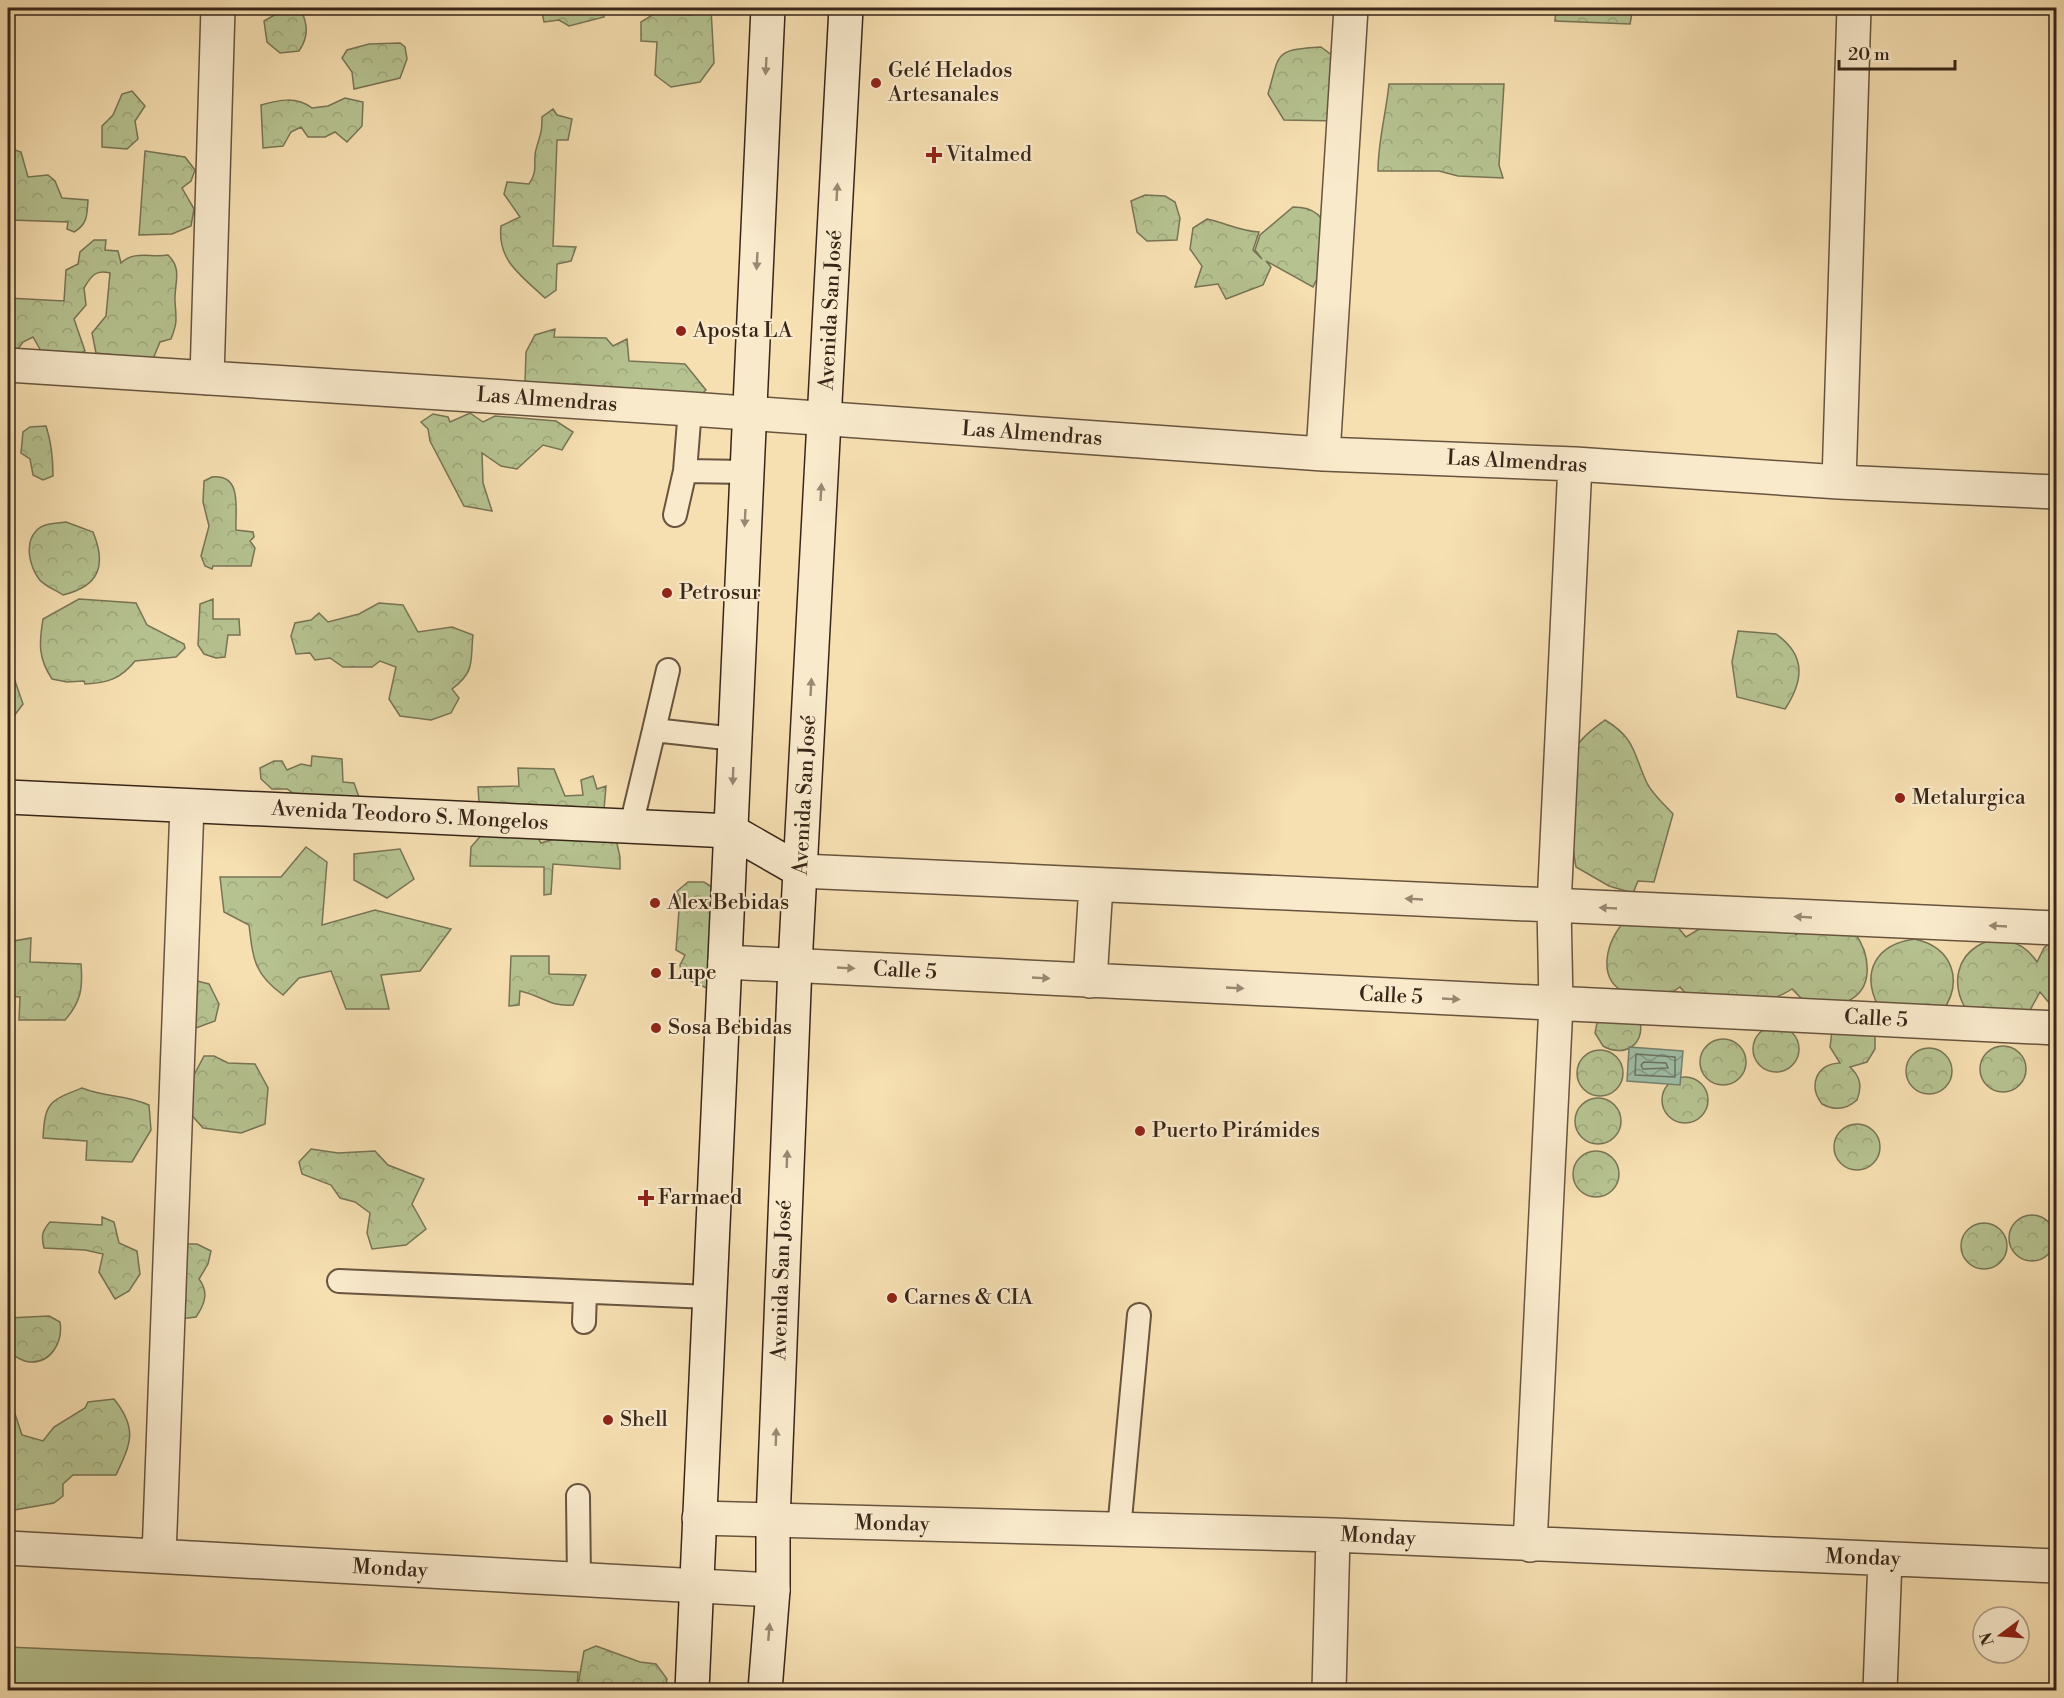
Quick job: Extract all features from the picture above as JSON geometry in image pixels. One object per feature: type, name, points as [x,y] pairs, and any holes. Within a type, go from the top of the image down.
[{"type":"street","points":[[207,378],[218,8]]},
{"type":"street","points":[[692,1690],[768,8]]},
{"type":"street","name":"Avenida San José","points":[[765,1690],[773,1590],[773,1521],[795,965],[846,8]]},
{"type":"street","points":[[1323,454],[1352,8]]},
{"type":"street","points":[[1839,482],[1854,8]]},
{"type":"street","name":"Las Almendras","points":[[8,365],[750,413],[1323,454],[1575,464],[1839,482],[2056,492]]},
{"type":"street","points":[[1530,1545],[1556,1004],[1554,906],[1575,464]]},
{"type":"street","name":"Avenida Teodoro S. Mongelos","points":[[8,797],[731,831],[801,871]]},
{"type":"street","points":[[159,1556],[187,806]]},
{"type":"street","points":[[801,871],[2056,928]]},
{"type":"street","points":[[1090,981],[1096,885]]},
{"type":"street","name":"Calle 5","points":[[725,962],[2056,1028]]},
{"type":"street","name":"Monday","points":[[699,1518],[1333,1535],[2056,1566]]},
{"type":"street","points":[[1329,1690],[1333,1535]]},
{"type":"street","name":"Monday","points":[[8,1548],[773,1590]]},
{"type":"street","points":[[1880,1690],[1885,1559]]},
{"type":"lane","points":[[675,515],[685,471],[690,409]]},
{"type":"lane","points":[[685,471],[747,472]]},
{"type":"lane","points":[[631,826],[668,670]]},
{"type":"lane","points":[[654,730],[735,739]]},
{"type":"lane","points":[[339,1281],[709,1297]]},
{"type":"lane","points":[[584,1322],[585,1292]]},
{"type":"lane","points":[[1119,1530],[1139,1315]]},
{"type":"lane","points":[[578,1496],[579,1579]]},
{"type":"green space","points":[[300,8],[305,19],[306,30],[302,46],[299,51],[280,53],[267,42],[264,21],[285,9]]},
{"type":"green space","points":[[541,8],[604,8],[604,17],[569,26],[559,20],[544,22]]},
{"type":"green space","points":[[693,8],[711,9],[714,63],[700,82],[671,87],[655,75],[657,42],[641,41],[641,22],[654,14],[692,15]]},
{"type":"green space","points":[[1556,8],[1633,8],[1630,24],[1555,21]]},
{"type":"green space","points":[[400,43],[405,47],[407,59],[400,78],[354,89],[352,72],[342,58],[347,50],[369,44]]},
{"type":"green space","points":[[1321,47],[1333,56],[1338,121],[1284,120],[1268,94],[1277,62],[1286,52]]},
{"type":"green space","points":[[1389,84],[1504,84],[1499,165],[1503,178],[1458,176],[1439,171],[1378,171]]},
{"type":"green space","points":[[132,91],[145,106],[135,121],[138,139],[127,149],[102,147],[102,126],[113,115],[122,94]]},
{"type":"green space","points":[[345,98],[363,102],[362,126],[347,142],[335,132],[325,137],[308,137],[301,127],[291,132],[283,146],[263,148],[261,105],[294,100],[312,108],[328,106]]},
{"type":"green space","points":[[553,109],[557,115],[572,119],[568,140],[557,140],[553,246],[576,247],[571,261],[557,264],[556,290],[545,298],[520,275],[507,258],[503,249],[501,226],[520,217],[504,194],[507,182],[529,184],[535,169],[535,151],[541,132],[542,117]]},
{"type":"green space","points":[[8,150],[21,152],[28,177],[48,175],[55,181],[62,198],[88,200],[86,218],[79,229],[74,232],[67,229],[68,222],[8,218]]},
{"type":"green space","points":[[145,151],[185,157],[195,170],[191,181],[182,188],[194,209],[191,226],[172,234],[139,235]]},
{"type":"green space","points":[[1145,195],[1165,196],[1175,202],[1180,218],[1177,240],[1147,241],[1137,232],[1131,201]]},
{"type":"green space","points":[[1293,207],[1308,209],[1318,215],[1327,236],[1323,262],[1313,287],[1266,261],[1271,267],[1263,285],[1226,299],[1218,284],[1195,287],[1202,266],[1190,249],[1193,228],[1207,219],[1259,232],[1253,250],[1262,259],[1255,250],[1260,235]]},
{"type":"green space","points":[[94,240],[106,240],[105,250],[118,251],[121,263],[131,257],[168,255],[173,260],[177,271],[175,328],[171,339],[160,342],[153,359],[96,353],[92,333],[106,316],[110,273],[94,274],[84,288],[86,305],[74,319],[85,351],[68,360],[41,351],[33,337],[23,342],[18,349],[8,346],[8,298],[64,301],[66,270],[78,264],[80,252]]},
{"type":"green space","points":[[8,254],[10,257],[8,298]]},
{"type":"green space","points":[[555,329],[554,337],[606,338],[613,346],[627,339],[629,361],[685,364],[706,390],[690,405],[525,383],[526,352],[535,335]]},
{"type":"green space","points":[[470,413],[483,422],[495,416],[556,421],[573,432],[562,450],[543,445],[517,469],[501,466],[482,453],[483,483],[492,511],[464,506],[430,441],[428,429],[421,422],[433,414],[448,417],[450,422]]},
{"type":"green space","points":[[46,426],[53,476],[43,480],[33,475],[30,459],[21,453],[23,432],[30,427]]},
{"type":"green space","points":[[212,477],[229,481],[233,487],[236,503],[236,530],[253,532],[254,537],[250,541],[255,548],[251,566],[213,566],[212,569],[205,566],[201,556],[209,526],[203,502],[204,481]]},
{"type":"green space","points":[[66,522],[93,532],[99,565],[97,573],[85,586],[63,595],[39,579],[31,562],[29,549],[32,536],[39,528]]},
{"type":"green space","points":[[79,599],[136,603],[147,625],[184,644],[185,648],[176,657],[135,661],[119,676],[100,683],[85,684],[84,681],[67,682],[52,679],[42,657],[43,619]]},
{"type":"green space","points":[[213,599],[213,619],[239,619],[240,635],[228,635],[225,657],[216,658],[204,654],[198,645],[200,604]]},
{"type":"green space","points":[[379,603],[403,605],[418,632],[452,627],[473,635],[468,671],[460,683],[452,689],[459,698],[451,713],[431,720],[400,716],[389,699],[396,667],[380,661],[372,667],[343,667],[330,658],[315,660],[310,653],[296,654],[291,636],[295,623],[311,620],[319,613],[328,622],[359,614]]},
{"type":"green space","points":[[1738,631],[1776,634],[1793,650],[1799,668],[1798,678],[1796,688],[1785,709],[1737,697],[1732,662]]},
{"type":"green space","points":[[8,667],[23,704],[8,724]]},
{"type":"green space","points":[[1605,720],[1628,740],[1648,785],[1673,814],[1654,882],[1638,881],[1633,893],[1609,886],[1576,867],[1574,857],[1568,779],[1571,757],[1585,736]]},
{"type":"green space","points":[[312,756],[342,759],[343,782],[354,783],[359,797],[357,811],[296,795],[287,789],[272,789],[261,779],[260,768],[274,761],[282,761],[287,770],[301,764],[311,766]]},
{"type":"green space","points":[[518,768],[554,769],[565,796],[583,795],[581,780],[593,776],[597,789],[606,786],[604,809],[589,817],[583,807],[479,802],[478,787],[519,786]]},
{"type":"green space","points":[[491,824],[534,831],[541,843],[570,834],[616,839],[620,869],[553,864],[551,894],[544,895],[544,867],[470,866],[471,847]]},
{"type":"green space","points":[[306,847],[327,862],[322,925],[375,910],[451,929],[420,971],[381,975],[389,1009],[346,1009],[331,971],[299,978],[283,995],[266,980],[257,965],[249,925],[224,912],[220,877],[281,877]]},
{"type":"green space","points":[[400,849],[414,879],[387,898],[354,880],[354,854]]},
{"type":"green space","points":[[688,882],[704,882],[720,892],[718,993],[682,977],[680,965],[685,955],[676,950],[680,897],[676,892]]},
{"type":"green space","points":[[1625,921],[1676,925],[1686,937],[1706,925],[1789,927],[1796,935],[1802,929],[1854,932],[1864,950],[1866,980],[1856,996],[1837,1004],[1803,1000],[1792,989],[1769,999],[1744,1003],[1694,1003],[1680,987],[1667,996],[1630,995],[1616,987],[1607,969],[1609,948]]},
{"type":"green space","points":[[2056,937],[2056,1011],[2040,992],[2029,1012],[1965,1008],[1958,988],[1959,971],[1966,956],[1977,946],[1992,941],[2008,941],[2023,948],[2037,962],[2044,948]]},
{"type":"green space","points":[[31,938],[30,962],[81,964],[82,980],[78,1001],[65,1020],[19,1020],[20,997],[8,996],[8,942]]},
{"type":"green space","points":[[1915,939],[1928,943],[1938,950],[1951,967],[1952,989],[1942,1012],[1879,1008],[1873,995],[1872,972],[1881,954],[1901,942]]},
{"type":"green space","points":[[511,956],[549,956],[549,974],[586,975],[573,1005],[552,1003],[520,991],[519,1005],[509,1006]]},
{"type":"green space","points":[[197,981],[209,984],[219,1004],[215,1021],[196,1028],[183,1023],[185,984]]},
{"type":"green space","points":[[1598,1018],[1640,1021],[1641,1029],[1636,1043],[1625,1050],[1618,1051],[1603,1046],[1595,1033]]},
{"type":"green space","points":[[1776,1026],[1792,1033],[1799,1049],[1792,1065],[1776,1072],[1760,1065],[1753,1049],[1760,1033]]},
{"type":"green space","points":[[1832,1031],[1875,1034],[1875,1049],[1867,1062],[1850,1067],[1859,1082],[1860,1091],[1857,1100],[1849,1106],[1840,1108],[1831,1108],[1822,1104],[1815,1083],[1825,1067],[1840,1063],[1830,1047]]},
{"type":"green space","points":[[1723,1039],[1739,1046],[1746,1062],[1739,1078],[1723,1085],[1707,1078],[1700,1062],[1707,1046]]},
{"type":"green space","points":[[2003,1046],[2019,1053],[2026,1069],[2019,1085],[2003,1092],[1987,1085],[1980,1069],[1987,1053]]},
{"type":"green space","points":[[1929,1048],[1945,1055],[1952,1071],[1945,1087],[1929,1094],[1913,1087],[1906,1071],[1913,1055]]},
{"type":"green space","points":[[1600,1050],[1616,1057],[1623,1073],[1616,1089],[1600,1096],[1584,1089],[1577,1073],[1584,1057]]},
{"type":"green space","points":[[204,1056],[214,1056],[228,1063],[255,1064],[268,1088],[265,1124],[241,1133],[203,1128],[180,1102]]},
{"type":"green space","points":[[1685,1077],[1701,1084],[1708,1100],[1701,1116],[1685,1123],[1669,1116],[1662,1100],[1669,1084]]},
{"type":"green space","points":[[82,1088],[149,1105],[151,1130],[132,1162],[86,1160],[87,1141],[43,1138],[45,1117],[51,1104],[62,1096]]},
{"type":"green space","points":[[1598,1098],[1614,1105],[1621,1121],[1614,1137],[1598,1144],[1582,1137],[1575,1121],[1582,1105]]},
{"type":"green space","points":[[1857,1124],[1873,1131],[1880,1147],[1873,1163],[1857,1170],[1841,1163],[1834,1147],[1841,1131]]},
{"type":"green space","points":[[311,1149],[338,1153],[375,1151],[388,1165],[424,1179],[412,1204],[426,1229],[406,1245],[372,1249],[367,1233],[370,1213],[355,1202],[340,1198],[331,1185],[302,1174],[299,1162]]},
{"type":"green space","points":[[1596,1151],[1612,1158],[1619,1174],[1612,1190],[1596,1197],[1580,1190],[1573,1174],[1580,1158]]},
{"type":"green space","points":[[2032,1215],[2048,1222],[2055,1238],[2048,1254],[2032,1261],[2016,1254],[2009,1238],[2016,1222]]},
{"type":"green space","points":[[102,1217],[114,1222],[119,1243],[137,1251],[140,1274],[129,1291],[115,1299],[99,1272],[103,1254],[85,1250],[44,1248],[43,1244],[42,1237],[50,1222],[102,1225]]},
{"type":"green space","points":[[1984,1223],[2000,1230],[2007,1246],[2000,1262],[1984,1269],[1968,1262],[1961,1246],[1968,1230]]},
{"type":"green space","points":[[180,1244],[197,1244],[211,1251],[208,1264],[199,1279],[205,1293],[202,1307],[196,1317],[180,1319]]},
{"type":"green space","points":[[49,1316],[60,1322],[58,1343],[50,1355],[30,1362],[8,1354],[8,1318]]},
{"type":"green space","points":[[114,1399],[127,1419],[130,1436],[116,1475],[73,1475],[63,1484],[63,1496],[54,1503],[8,1511],[8,1407],[13,1408],[22,1435],[43,1441],[54,1427],[85,1408],[88,1402]]},
{"type":"green space","points":[[596,1646],[640,1662],[656,1664],[667,1679],[665,1690],[577,1690],[584,1651]]},
{"type":"green space","points":[[8,1647],[578,1672],[577,1690],[8,1690]]},
{"type":"water","points":[[1629,1047],[1683,1051],[1680,1085],[1627,1081]]},
{"type":"place","name":"Gelé Helados Artesanales","points":[[876,83]]},
{"type":"place","name":"Vitalmed","points":[[934,155]]},
{"type":"place","name":"Aposta LA","points":[[681,331]]},
{"type":"place","name":"Petrosur","points":[[667,593]]},
{"type":"place","name":"Metalurgica","points":[[1900,798]]},
{"type":"place","name":"Alex Bebidas","points":[[655,903]]},
{"type":"place","name":"Lupe","points":[[656,973]]},
{"type":"place","name":"Sosa Bebidas","points":[[656,1028]]},
{"type":"place","name":"Puerto Pirámides","points":[[1140,1131]]},
{"type":"place","name":"Farmaed","points":[[646,1198]]},
{"type":"place","name":"Carnes & CIA","points":[[892,1298]]},
{"type":"place","name":"Shell","points":[[608,1420]]}]
